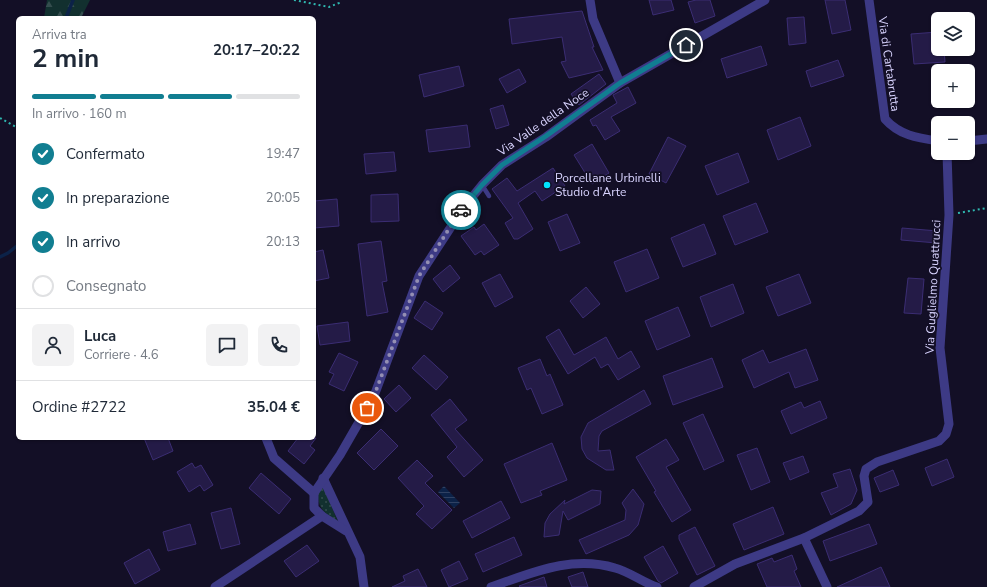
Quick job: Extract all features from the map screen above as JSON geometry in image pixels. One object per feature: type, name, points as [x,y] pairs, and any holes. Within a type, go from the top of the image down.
[{"type":"street","points":[[590,0],[592,20],[620,83]]},
{"type":"street","name":"Via Valle della Noce","points":[[314,493],[340,455],[374,396],[419,276],[464,207],[482,185],[502,165],[546,136],[620,83],[765,0]]},
{"type":"street","name":"Via di Cartabrutta","points":[[868,0],[884,119],[892,128],[913,137],[931,140]]},
{"type":"street","points":[[975,140],[987,139]]},
{"type":"street","name":"Via Guglielmo Quattrucci","points":[[804,538],[859,511],[866,505],[868,496],[864,473],[868,466],[938,441],[948,432],[949,420],[940,348],[949,215],[947,160]]},
{"type":"street","points":[[267,440],[274,458],[314,493],[314,508],[322,516],[346,531]]},
{"type":"street","points":[[323,478],[346,531],[360,556],[364,587]]},
{"type":"street","points":[[215,587],[322,516]]},
{"type":"street","points":[[694,587],[734,564],[804,538],[827,587]]},
{"type":"street","points":[[491,587],[551,566],[574,563],[616,568],[657,587]]},
{"type":"lane","points":[[482,185],[489,196]]},
{"type":"path","points":[[294,0],[329,7],[339,3],[339,0]]},
{"type":"path","points":[[0,118],[16,127]]},
{"type":"path","points":[[949,215],[987,208]]},
{"type":"green space","points":[[47,0],[90,0],[82,16],[44,16]]},
{"type":"green space","points":[[323,486],[338,522],[323,510],[319,503],[318,492]]},
{"type":"water","points":[[444,486],[460,503],[454,508],[438,492]]},
{"type":"building","points":[[649,0],[671,0],[674,10],[653,15]]},
{"type":"building","points":[[696,0],[710,0],[715,16],[695,23],[688,2]]},
{"type":"building","points":[[825,0],[845,0],[851,30],[832,34]]},
{"type":"building","points":[[582,11],[594,47],[592,47],[603,70],[569,78],[561,62],[566,61],[562,37],[512,44],[509,19]]},
{"type":"building","points":[[804,17],[806,43],[789,45],[787,18]]},
{"type":"building","points":[[931,33],[931,56],[945,56],[945,62],[914,64],[911,34]]},
{"type":"building","points":[[761,46],[767,65],[727,78],[721,59]]},
{"type":"building","points":[[838,60],[844,76],[811,87],[806,71]]},
{"type":"building","points":[[459,66],[464,86],[424,97],[419,75]]},
{"type":"building","points":[[519,69],[526,82],[507,93],[499,79]]},
{"type":"building","points":[[599,74],[606,84],[579,105],[571,94]]},
{"type":"building","points":[[628,87],[636,103],[611,117],[620,131],[605,140],[596,125],[593,126],[590,120],[617,103],[613,95]]},
{"type":"building","points":[[503,105],[509,125],[496,129],[490,109]]},
{"type":"building","points":[[800,117],[811,146],[778,160],[767,130]]},
{"type":"building","points":[[467,125],[470,147],[429,152],[426,130]]},
{"type":"building","points":[[668,137],[686,146],[666,183],[649,174]]},
{"type":"building","points":[[592,144],[609,173],[592,184],[574,155]]},
{"type":"building","points":[[394,152],[396,171],[366,174],[364,154]]},
{"type":"building","points":[[738,153],[749,182],[717,195],[705,166]]},
{"type":"building","points":[[553,168],[565,186],[542,201],[535,191],[518,203],[533,229],[518,239],[514,239],[505,223],[513,218],[492,189],[507,178],[517,191]]},
{"type":"building","points":[[398,194],[399,221],[371,222],[371,195]]},
{"type":"building","points":[[337,199],[339,226],[316,228],[316,201]]},
{"type":"building","points":[[756,203],[768,232],[735,245],[723,216]]},
{"type":"building","points":[[567,214],[580,243],[560,251],[548,222]]},
{"type":"building","points":[[484,224],[499,245],[484,255],[481,251],[475,255],[461,236],[474,227],[476,230]]},
{"type":"building","points":[[704,224],[716,254],[683,267],[671,238]]},
{"type":"building","points":[[902,228],[938,231],[937,243],[901,240]]},
{"type":"building","points":[[381,241],[387,281],[382,282],[388,312],[367,316],[358,244]]},
{"type":"building","points":[[647,249],[659,278],[626,292],[614,262]]},
{"type":"building","points":[[323,250],[329,278],[316,281],[316,252]]},
{"type":"building","points":[[450,265],[460,278],[443,292],[433,279]]},
{"type":"building","points":[[500,274],[513,297],[495,307],[482,283]]},
{"type":"building","points":[[799,274],[811,303],[778,316],[766,287]]},
{"type":"building","points":[[908,278],[924,279],[921,314],[904,313]]},
{"type":"building","points":[[733,284],[744,313],[711,327],[700,297]]},
{"type":"building","points":[[586,287],[600,304],[583,318],[570,301]]},
{"type":"building","points":[[425,301],[443,313],[432,330],[414,318]]},
{"type":"building","points":[[678,307],[690,336],[657,350],[645,321]]},
{"type":"building","points":[[348,322],[350,341],[320,345],[317,326]]},
{"type":"building","points":[[559,329],[574,355],[606,337],[618,359],[631,351],[640,367],[618,380],[608,364],[601,368],[595,357],[568,374],[546,337]]},
{"type":"building","points":[[806,349],[818,380],[795,388],[789,372],[754,388],[742,360],[763,350],[769,363]]},
{"type":"building","points":[[339,353],[358,362],[344,391],[329,384],[334,374],[329,372]]},
{"type":"building","points":[[424,355],[448,377],[436,390],[412,368]]},
{"type":"building","points":[[712,358],[723,387],[673,405],[663,376]]},
{"type":"building","points":[[540,359],[547,376],[550,374],[563,405],[542,414],[531,388],[527,390],[518,368]]},
{"type":"building","points":[[399,385],[411,398],[396,412],[384,399]]},
{"type":"building","points":[[644,390],[651,404],[602,431],[599,436],[598,451],[610,450],[614,470],[606,470],[587,458],[582,449],[581,437],[588,423]]},
{"type":"building","points":[[450,399],[467,420],[455,429],[483,460],[464,477],[447,457],[457,447],[431,415]]},
{"type":"building","points":[[820,401],[827,418],[791,434],[781,411],[801,402],[804,408]]},
{"type":"building","points":[[703,414],[724,461],[704,470],[683,423]]},
{"type":"building","points":[[381,429],[398,446],[374,470],[357,453]]},
{"type":"building","points":[[666,439],[679,460],[666,467],[691,510],[672,522],[654,492],[656,491],[636,457]]},
{"type":"building","points":[[145,440],[169,440],[173,451],[153,460]]},
{"type":"building","points":[[296,440],[314,440],[310,446],[315,450],[304,464],[288,451]]},
{"type":"building","points":[[552,443],[567,480],[540,491],[542,495],[521,503],[504,464]]},
{"type":"building","points":[[757,448],[770,482],[751,490],[737,455]]},
{"type":"building","points":[[803,456],[809,472],[790,480],[783,463]]},
{"type":"building","points":[[947,459],[954,477],[932,486],[925,468]]},
{"type":"building","points":[[417,460],[433,476],[425,483],[452,510],[432,529],[416,514],[424,506],[398,478]]},
{"type":"building","points":[[192,463],[195,468],[201,465],[213,485],[204,491],[200,485],[189,492],[177,472]]},
{"type":"building","points":[[850,469],[857,490],[851,504],[831,515],[821,493],[838,487],[833,474]]},
{"type":"building","points":[[893,470],[899,485],[880,492],[874,478]]},
{"type":"building","points":[[261,473],[291,499],[279,514],[249,488]]},
{"type":"building","points":[[633,489],[644,504],[638,525],[629,535],[586,554],[579,540],[625,520],[626,510],[622,503]]},
{"type":"building","points":[[592,490],[601,491],[600,504],[568,520],[563,511],[559,535],[544,537],[545,523],[550,514],[565,500],[564,504]]},
{"type":"building","points":[[501,501],[510,518],[472,538],[463,521]]},
{"type":"building","points":[[773,507],[784,534],[744,550],[733,524]]},
{"type":"building","points":[[231,508],[240,544],[221,549],[211,513]]},
{"type":"building","points":[[190,524],[196,544],[168,551],[163,532]]},
{"type":"building","points":[[869,524],[877,544],[830,561],[823,541]]},
{"type":"building","points":[[695,527],[715,566],[697,575],[679,539],[679,535]]},
{"type":"building","points":[[514,537],[522,555],[483,572],[475,554]]},
{"type":"building","points":[[307,545],[319,561],[296,577],[284,561]]},
{"type":"building","points":[[663,546],[678,573],[661,583],[658,581],[644,557]]},
{"type":"building","points":[[149,549],[160,570],[135,584],[124,563]]},
{"type":"building","points":[[792,555],[797,569],[794,571],[801,587],[767,587],[757,564],[772,558],[774,562]]},
{"type":"building","points":[[459,561],[468,579],[449,587],[441,570]]},
{"type":"building","points":[[881,567],[890,587],[837,587]]},
{"type":"building","points":[[418,569],[427,587],[392,587],[405,581],[403,576]]},
{"type":"building","points":[[583,572],[588,587],[572,587],[568,577]]},
{"type":"building","points":[[544,577],[547,587],[519,586]]},
{"type":"waterway","points":[[67,16],[73,0]]},
{"type":"waterway","points":[[0,257],[16,247]]},
{"type":"way so far","points":[[367,408],[374,396],[419,276],[461,210]]},
{"type":"place","name":"Porcellane Urbinelli Studio d'Arte","points":[[547,185]]},
{"type":"route","points":[[461,210],[482,185],[502,165],[546,136],[620,83],[686,45]]}]
